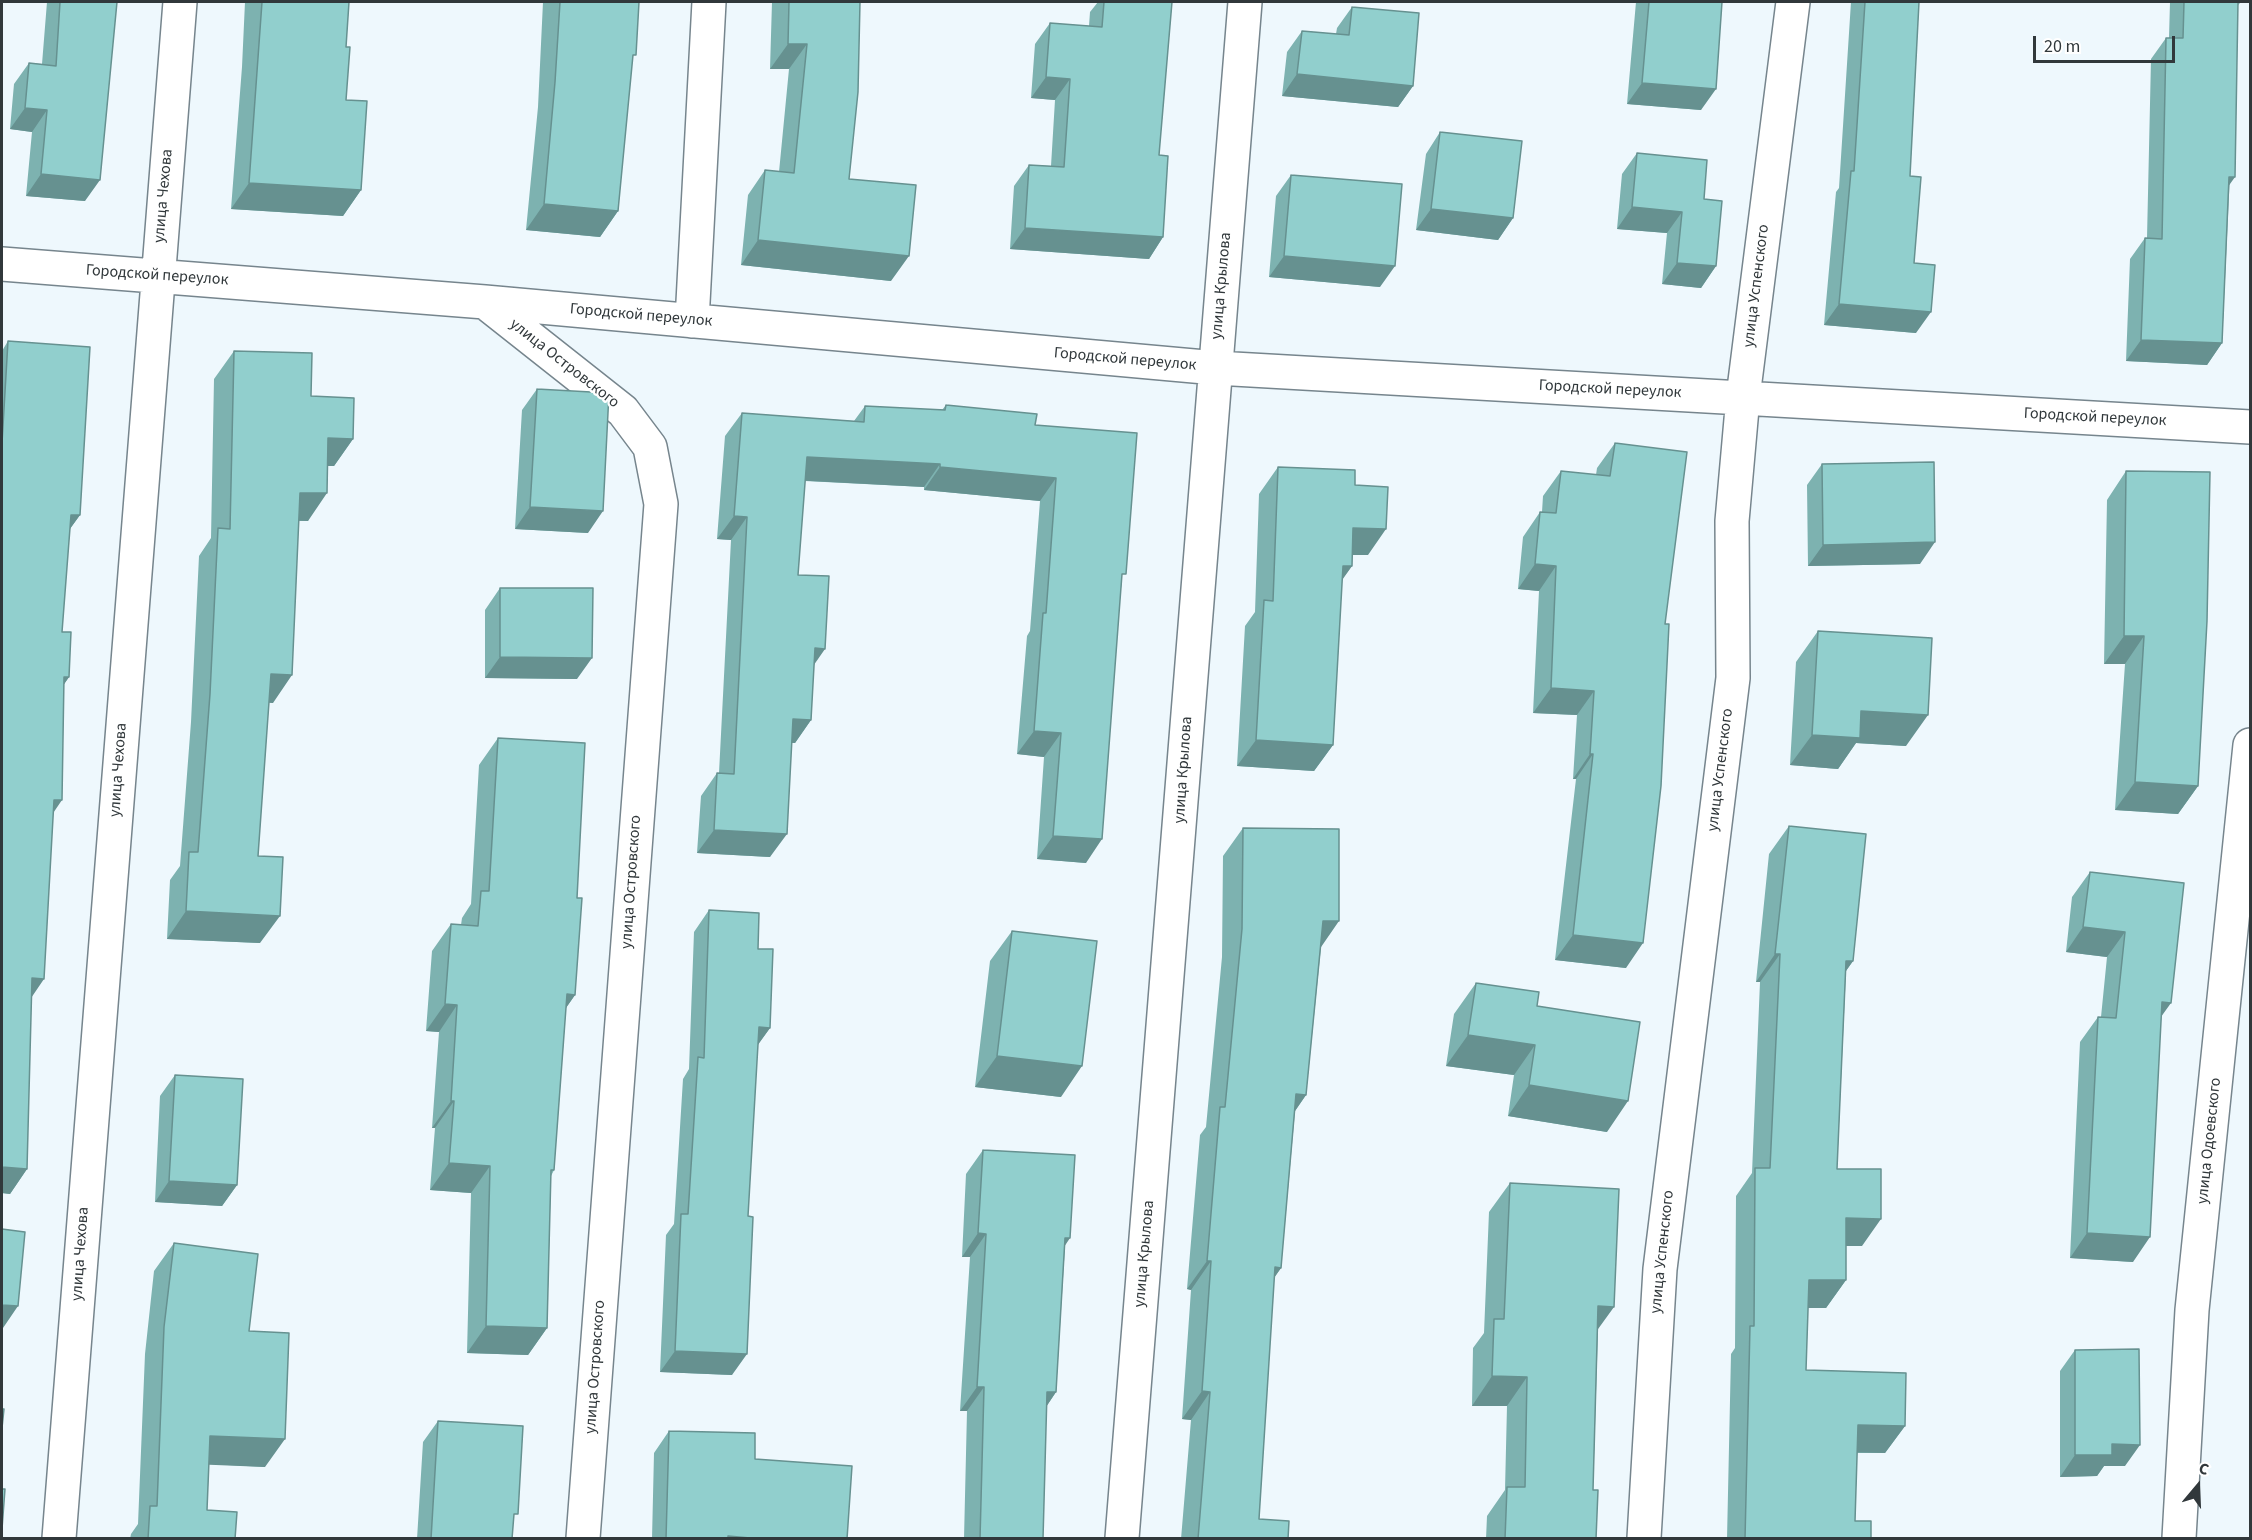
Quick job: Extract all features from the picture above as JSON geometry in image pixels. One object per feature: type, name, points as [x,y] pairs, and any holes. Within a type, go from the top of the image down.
[{"type":"street","name":"улица Чехова","points":[[59,1539],[180,2]]},
{"type":"street","points":[[692,321],[710,2]]},
{"type":"street","name":"улица Крылова","points":[[1122,1539],[1245,2]]},
{"type":"street","name":"улица Успенского","points":[[1644,1539],[1660,1269],[1733,678],[1732,521],[1743,397],[1792,2]]},
{"type":"street","name":"Городской переулок","points":[[2,264],[485,302],[1216,368],[2250,427]]},
{"type":"street","name":"улица Островского","points":[[485,302],[623,411],[650,447],[661,504],[583,1539]]},
{"type":"street","name":"улица Одоевского","points":[[2179,1539],[2192,1310],[2250,745]]},
{"type":"building","points":[[60,2],[117,2],[100,180],[41,174],[47,110],[25,108],[29,63],[56,66]]},
{"type":"building","points":[[262,2],[349,2],[346,47],[350,47],[346,100],[367,101],[361,190],[249,183]]},
{"type":"building","points":[[560,2],[639,2],[636,55],[633,55],[618,211],[544,204]]},
{"type":"building","points":[[789,2],[860,2],[858,92],[849,179],[916,185],[909,256],[758,240],[765,170],[794,173],[807,44],[788,44]]},
{"type":"building","points":[[1104,2],[1172,2],[1159,155],[1168,156],[1163,237],[1025,228],[1029,165],[1064,167],[1070,79],[1046,77],[1050,23],[1102,27]]},
{"type":"building","points":[[1649,2],[1722,2],[1716,89],[1642,83]]},
{"type":"building","points":[[1865,2],[1919,2],[1910,176],[1921,177],[1914,263],[1935,265],[1931,312],[1839,304],[1851,171],[1854,171]]},
{"type":"building","points":[[2184,2],[2238,2],[2235,177],[2229,177],[2222,343],[2141,340],[2145,238],[2162,239],[2166,38],[2183,38]]},
{"type":"building","points":[[1352,7],[1419,13],[1413,86],[1297,74],[1302,31],[1349,35]]},
{"type":"building","points":[[1440,132],[1522,141],[1513,218],[1431,209]]},
{"type":"building","points":[[1637,153],[1707,160],[1704,199],[1722,201],[1716,266],[1677,263],[1682,212],[1632,207]]},
{"type":"building","points":[[1291,175],[1402,184],[1395,266],[1284,256]]},
{"type":"building","points":[[8,341],[90,347],[80,515],[71,515],[62,632],[71,632],[69,677],[64,677],[62,800],[54,800],[44,979],[32,978],[27,1169],[2,1167],[2,443]]},
{"type":"building","points":[[234,351],[312,353],[311,396],[354,398],[353,439],[328,438],[327,493],[300,493],[292,675],[271,674],[258,856],[283,857],[280,916],[186,911],[189,852],[198,852],[210,694],[218,528],[230,529]]},
{"type":"building","points":[[537,389],[609,393],[603,511],[530,507]]},
{"type":"building","points":[[946,405],[1037,414],[1035,425],[1137,433],[1126,574],[1122,574],[1102,839],[1053,836],[1061,733],[1034,731],[1056,478],[940,467],[940,464],[807,457],[798,575],[829,576],[825,649],[815,648],[811,720],[793,719],[787,834],[714,830],[717,773],[734,774],[747,517],[734,516],[742,413],[864,422],[865,406],[945,410]]},
{"type":"building","points":[[1615,443],[1687,452],[1665,624],[1669,624],[1661,786],[1643,943],[1573,935],[1593,754],[1590,754],[1594,691],[1551,688],[1556,566],[1535,564],[1540,512],[1556,513],[1561,471],[1610,476]]},
{"type":"building","points":[[1934,462],[1935,542],[1823,545],[1822,464]]},
{"type":"building","points":[[1278,467],[1355,470],[1355,485],[1388,487],[1386,529],[1353,528],[1352,566],[1343,566],[1333,745],[1256,740],[1264,600],[1273,601]]},
{"type":"building","points":[[2126,471],[2210,472],[2207,621],[2198,786],[2135,782],[2144,636],[2124,636]]},
{"type":"building","points":[[500,588],[593,588],[592,658],[500,657]]},
{"type":"building","points":[[1818,631],[1932,638],[1928,715],[1861,711],[1860,738],[1812,735]]},
{"type":"building","points":[[498,738],[585,743],[577,898],[582,898],[575,995],[567,994],[554,1170],[551,1170],[547,1328],[486,1326],[490,1166],[449,1163],[454,1101],[451,1101],[457,1005],[445,1004],[451,924],[478,926],[481,891],[489,891]]},
{"type":"building","points":[[1789,826],[1866,834],[1853,961],[1846,961],[1837,1169],[1881,1169],[1881,1219],[1846,1218],[1846,1280],[1809,1280],[1806,1370],[1906,1373],[1905,1426],[1858,1425],[1855,1521],[1871,1521],[1871,1539],[1745,1539],[1750,1326],[1754,1326],[1755,1168],[1770,1168],[1780,954],[1775,954]]},
{"type":"building","points":[[1243,828],[1339,829],[1339,921],[1323,921],[1306,1095],[1296,1094],[1281,1268],[1275,1267],[1259,1519],[1289,1521],[1288,1539],[1198,1539],[1210,1392],[1202,1391],[1211,1261],[1207,1261],[1220,1107],[1225,1107],[1242,929]]},
{"type":"building","points":[[2090,872],[2184,883],[2171,1003],[2162,1002],[2150,1237],[2087,1233],[2098,1017],[2116,1018],[2125,932],[2083,927]]},
{"type":"building","points":[[709,910],[759,913],[758,949],[773,949],[770,1028],[759,1027],[748,1216],[753,1217],[747,1354],[675,1351],[681,1214],[688,1214],[698,1057],[704,1058]]},
{"type":"building","points":[[1012,931],[1097,941],[1082,1066],[997,1056]]},
{"type":"building","points":[[1476,983],[1539,992],[1537,1006],[1640,1022],[1628,1101],[1529,1085],[1535,1045],[1468,1035]]},
{"type":"building","points":[[175,1075],[243,1079],[237,1185],[169,1181]]},
{"type":"building","points":[[983,1150],[1075,1155],[1070,1238],[1065,1238],[1056,1392],[1047,1392],[1043,1539],[980,1539],[984,1387],[977,1387],[986,1234],[978,1233]]},
{"type":"building","points":[[1510,1183],[1619,1189],[1614,1307],[1598,1306],[1593,1490],[1598,1490],[1596,1539],[1505,1539],[1507,1487],[1525,1487],[1527,1377],[1492,1376],[1494,1319],[1504,1319]]},
{"type":"building","points":[[2,1229],[25,1232],[18,1306],[2,1305]]},
{"type":"building","points":[[174,1243],[258,1254],[249,1331],[289,1333],[285,1439],[210,1436],[207,1510],[237,1512],[235,1539],[148,1539],[150,1506],[157,1506],[164,1327]]},
{"type":"building","points":[[2139,1349],[2140,1445],[2112,1444],[2112,1455],[2075,1455],[2075,1350]]},
{"type":"building","points":[[438,1421],[523,1426],[518,1514],[514,1514],[512,1539],[431,1539]]},
{"type":"building","points":[[669,1431],[755,1433],[755,1459],[852,1466],[847,1539],[761,1539],[728,1536],[728,1539],[666,1539]]},
{"type":"building","points":[[2,1489],[5,1489],[2,1529]]}]
